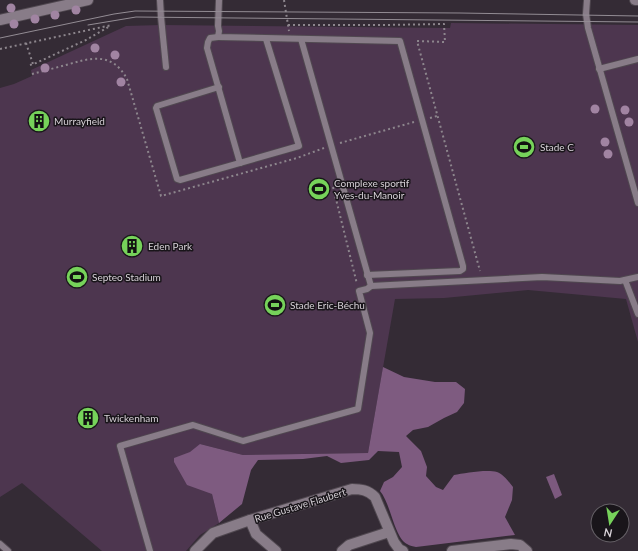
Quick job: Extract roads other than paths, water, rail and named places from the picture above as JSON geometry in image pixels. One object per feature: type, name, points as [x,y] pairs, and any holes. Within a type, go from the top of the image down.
[{"type":"street","points":[[0,20],[88,0]]},
{"type":"street","name":"Rue Gustave Flaubert","points":[[197,550],[213,533],[250,520],[352,489],[360,489],[370,492],[375,497],[394,542],[399,549],[403,551]]},
{"type":"street","points":[[250,520],[256,534],[276,551]]},
{"type":"street","points":[[342,551],[349,545],[389,532]]},
{"type":"street","points":[[452,551],[511,544],[520,545],[527,551]]},
{"type":"lane","points":[[160,0],[166,67]]},
{"type":"lane","points":[[218,37],[219,0]]},
{"type":"lane","points":[[587,0],[586,14],[588,28],[638,202]]},
{"type":"lane","points":[[240,163],[207,48],[210,38],[400,41],[463,266],[463,269],[460,271],[462,281]]},
{"type":"lane","points":[[218,87],[157,106],[156,108],[177,179],[180,180],[299,146],[266,38]]},
{"type":"lane","points":[[301,39],[370,286]]},
{"type":"lane","points":[[599,69],[638,59]]},
{"type":"lane","points":[[367,275],[460,271]]},
{"type":"lane","points":[[414,273],[416,283]]},
{"type":"lane","points":[[150,551],[120,446],[193,425],[243,441],[358,409],[370,333],[359,291],[367,289],[370,286],[416,283],[542,277],[620,281],[638,276]]},
{"type":"lane","points":[[625,280],[638,314]]},
{"type":"lane","points":[[0,544],[8,551]]},
{"type":"tram line","points":[[0,38],[135,11],[460,13],[638,16]]},
{"type":"tram line","points":[[88,25],[136,17],[638,22]]},
{"type":"place","name":"Murrayfield","points":[[39,121]]},
{"type":"place","name":"Stade C","points":[[524,147]]},
{"type":"place","name":"Complexe sportif Yves-du-Manoir","points":[[319,189]]},
{"type":"place","name":"Eden Park","points":[[132,246]]},
{"type":"place","name":"Septeo Stadium","points":[[77,277]]},
{"type":"place","name":"Stade Eric-Béchu","points":[[275,305]]},
{"type":"place","name":"Twickenham","points":[[88,418]]}]
